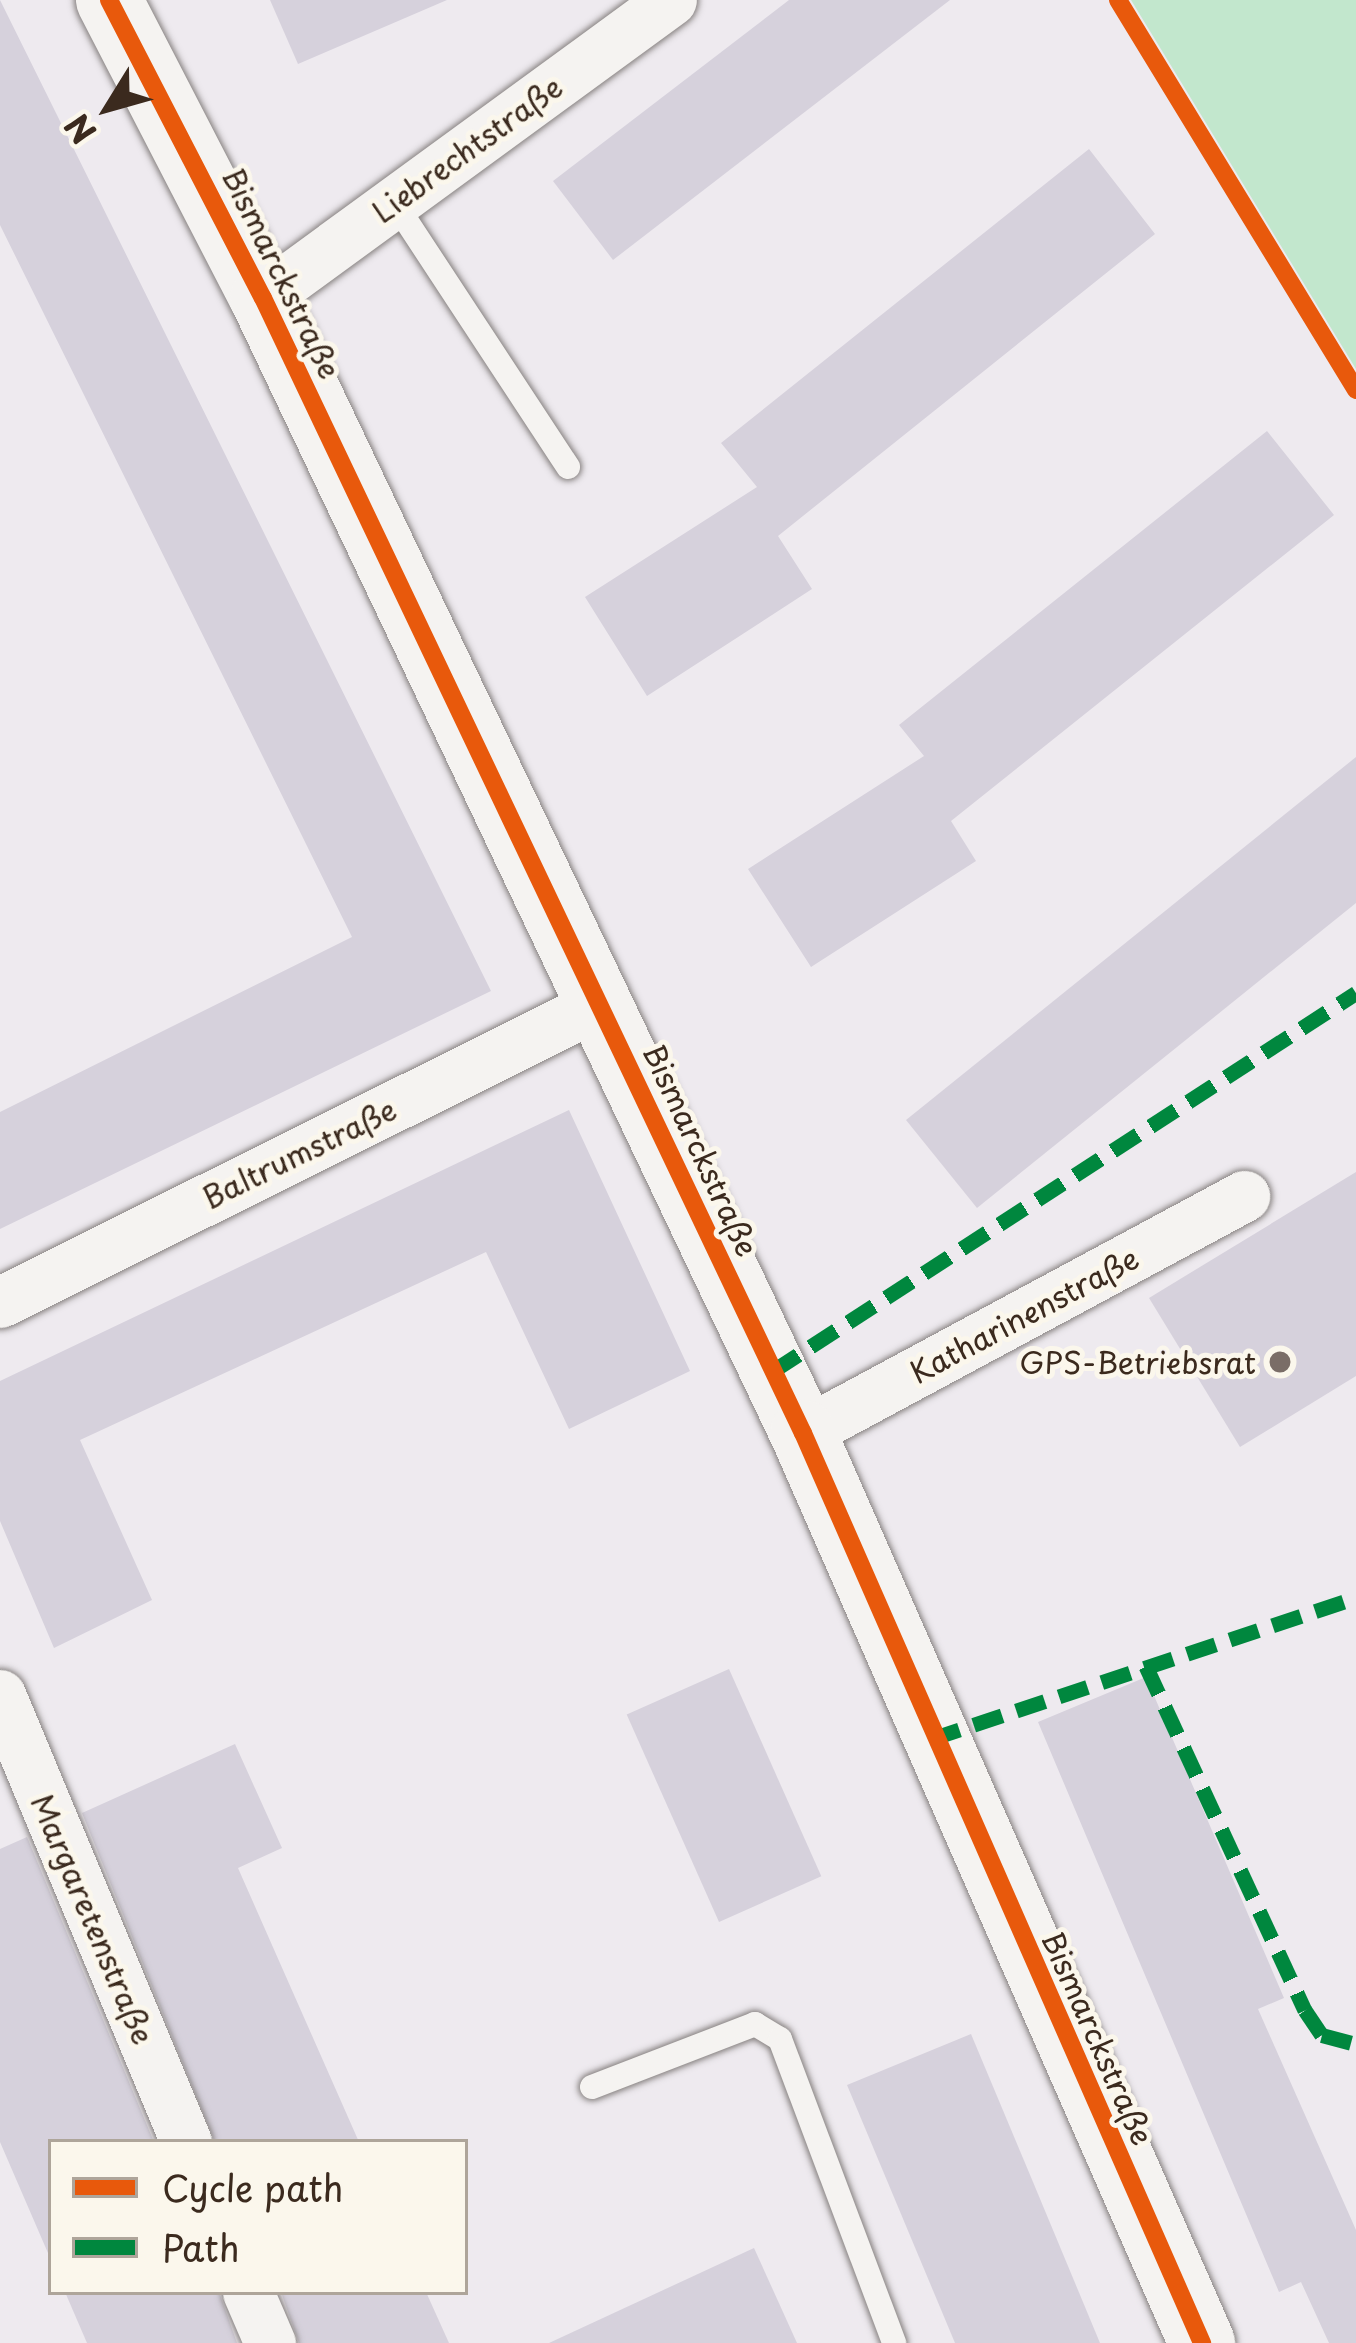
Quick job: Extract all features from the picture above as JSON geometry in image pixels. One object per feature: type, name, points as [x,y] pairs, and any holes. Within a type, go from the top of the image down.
[{"type":"main road","name":"Bismarckstraße","points":[[110,0],[263,298],[803,1432],[1202,2343]]},
{"type":"street","name":"Liebrechtstraße","points":[[263,298],[671,0]]},
{"type":"street","name":"Baltrumstraße","points":[[0,1302],[598,1004]]},
{"type":"street","name":"Katharinenstraße","points":[[803,1432],[1244,1196]]},
{"type":"street","name":"Margaretenstraße","points":[[0,1695],[185,2139]]},
{"type":"street","points":[[249,2295],[270,2343]]},
{"type":"lane","points":[[394,202],[568,467]]},
{"type":"lane","points":[[592,2087],[755,2024],[779,2039],[894,2343]]},
{"type":"green space","points":[[1131,0],[1356,0],[1356,369]]},
{"type":"building","points":[[0,0],[491,991],[0,1229],[0,1112],[352,937],[0,225]]},
{"type":"building","points":[[270,0],[447,0],[298,64]]},
{"type":"building","points":[[789,0],[950,0],[613,260],[553,181]]},
{"type":"building","points":[[1089,149],[1155,234],[778,536],[812,589],[647,696],[585,597],[757,487],[721,443]]},
{"type":"building","points":[[1267,431],[1334,515],[951,821],[976,861],[811,967],[748,869],[924,756],[899,725]]},
{"type":"building","points":[[1356,757],[1356,903],[977,1208],[906,1120]]},
{"type":"building","points":[[569,1110],[690,1371],[569,1429],[486,1252],[80,1440],[152,1600],[54,1648],[0,1521],[0,1381]]},
{"type":"building","points":[[1356,1172],[1356,1376],[1240,1447],[1149,1298]]},
{"type":"building","points":[[729,1669],[821,1876],[719,1922],[627,1715]]},
{"type":"building","points":[[1146,1677],[1284,1998],[1258,2009],[1356,2230],[1356,2343],[1329,2343],[1301,2282],[1279,2292],[1038,1722]]},
{"type":"building","points":[[235,1744],[282,1848],[238,1868],[358,2139],[214,2139],[82,1813]]},
{"type":"building","points":[[27,1837],[153,2139],[48,2139],[48,2253],[0,2142],[0,1849]]},
{"type":"building","points":[[971,2034],[1100,2343],[955,2343],[847,2085]]},
{"type":"building","points":[[754,2248],[797,2343],[549,2343]]},
{"type":"building","points":[[66,2295],[220,2295],[237,2343],[87,2343]]},
{"type":"building","points":[[282,2295],[427,2295],[449,2343],[299,2343]]},
{"type":"marked path","points":[[773,1371],[1356,993]]},
{"type":"marked path","points":[[931,1739],[1356,1598]]},
{"type":"marked path","points":[[1146,1666],[1305,2010],[1322,2035],[1356,2044]]},
{"type":"cycle path","points":[[109,0],[263,298],[803,1433],[1202,2343]]},
{"type":"cycle path","points":[[1118,0],[1356,390]]},
{"type":"place","name":"GPS-Betriebsrat","points":[[1280,1362]]}]
